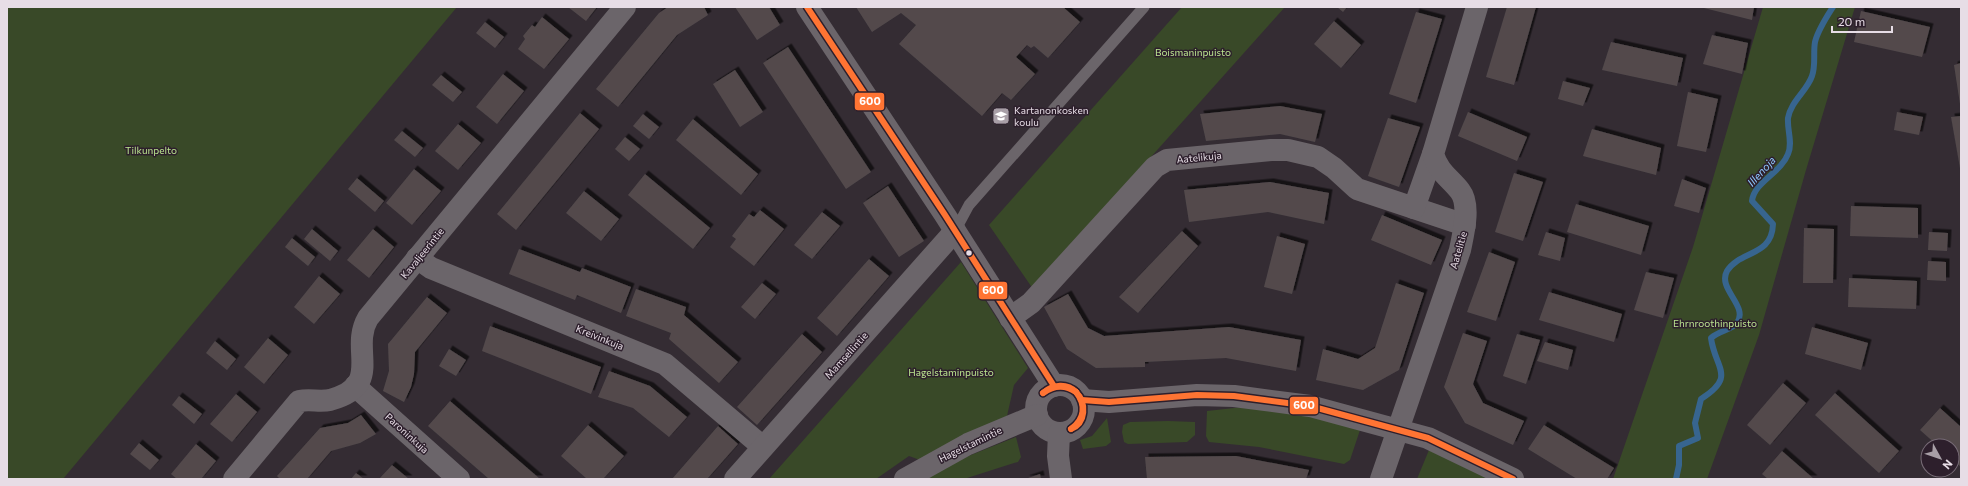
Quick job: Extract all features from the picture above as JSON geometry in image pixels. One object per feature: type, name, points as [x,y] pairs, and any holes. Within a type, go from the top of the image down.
[{"type":"street","name":"Kavaljeerintie","points":[[355,386],[360,378],[364,363],[360,339],[362,328],[417,258],[625,7]]},
{"type":"street","points":[[807,7],[955,231],[1054,386]]},
{"type":"street","points":[[1414,208],[1433,154],[1477,7]]},
{"type":"street","name":"Aatelikuja","points":[[1010,318],[1031,303],[1155,167],[1167,160],[1271,150],[1288,150],[1318,157],[1334,168],[1357,189],[1465,225]]},
{"type":"street","name":"Aatelitie","points":[[1381,479],[1400,429],[1460,250],[1465,225],[1465,207],[1462,192],[1441,171],[1433,154]]},
{"type":"street","name":"Mamsellintie","points":[[735,479],[955,231]]},
{"type":"street","name":"Kreivinkuja","points":[[417,258],[431,268],[665,364],[763,447]]},
{"type":"street","points":[[244,475],[299,401],[309,399],[320,402],[330,400],[344,394],[355,386]]},
{"type":"street","name":"Paroninkuja","points":[[355,386],[459,479]]},
{"type":"street","points":[[1054,386],[1067,387],[1074,390],[1082,400],[1084,408],[1080,423],[1074,429],[1059,433],[1045,428],[1037,415],[1036,408],[1042,394],[1054,386]]},
{"type":"street","points":[[1082,400],[1109,402],[1197,395],[1234,396],[1310,406],[1400,429],[1428,438],[1513,479]]},
{"type":"street","name":"Hagelstamintie","points":[[905,479],[968,444],[1037,415]]},
{"type":"street","points":[[1059,433],[1058,456],[1061,479]]},
{"type":"lane","points":[[955,231],[969,205],[1144,7]]},
{"type":"green space","name":"Tilkunpelto","points":[[7,7],[457,7],[63,479],[7,479]]},
{"type":"green space","name":"Boismaninpuisto","points":[[1182,7],[1285,7],[1033,289],[989,225]]},
{"type":"green space","name":"Ehrnroothinpuisto","points":[[1763,7],[1855,7],[1806,170],[1759,335],[1707,479],[1613,479],[1693,247]]},
{"type":"green space","name":"Hagelstaminpuisto","points":[[961,262],[1028,368],[1014,385],[1007,416],[920,460],[909,456],[876,479],[769,479]]},
{"type":"green space","points":[[1243,407],[1268,408],[1361,427],[1350,460],[1344,464],[1259,447],[1209,442],[1206,436],[1207,411]]},
{"type":"green space","points":[[1107,418],[1111,442],[1106,446],[1083,449],[1080,440],[1092,436]]},
{"type":"green space","points":[[1130,422],[1195,422],[1195,435],[1187,442],[1128,444],[1124,442],[1122,432],[1123,425]]},
{"type":"green space","points":[[1016,437],[1021,457],[1018,462],[964,479],[926,479],[961,459]]},
{"type":"green space","points":[[1429,450],[1493,479],[1417,479]]},
{"type":"building","points":[[568,7],[597,7],[586,21]]},
{"type":"building","points":[[668,7],[704,7],[708,15],[677,35],[618,107],[596,89],[659,13]]},
{"type":"building","points":[[735,7],[769,7],[780,25],[757,40]]},
{"type":"building","points":[[856,7],[1063,7],[1080,22],[1048,58],[1034,46],[1031,48],[1027,45],[1016,57],[1035,74],[1011,100],[1002,93],[982,116],[899,44],[916,25],[901,13],[872,32]]},
{"type":"building","points":[[1337,7],[1347,7],[1343,12]]},
{"type":"building","points":[[1507,7],[1536,7],[1514,85],[1486,77]]},
{"type":"building","points":[[1700,7],[1754,7],[1752,20]]},
{"type":"building","points":[[1861,11],[1930,27],[1922,57],[1854,42]]},
{"type":"building","points":[[1416,12],[1442,19],[1416,103],[1389,94]]},
{"type":"building","points":[[542,17],[569,39],[544,69],[518,49],[525,39],[523,36],[532,25],[535,27]]},
{"type":"building","points":[[1334,21],[1361,45],[1341,68],[1314,44]]},
{"type":"building","points":[[485,22],[504,37],[495,48],[476,33]]},
{"type":"building","points":[[1712,35],[1748,43],[1742,74],[1703,64]]},
{"type":"building","points":[[1611,42],[1683,58],[1677,86],[1602,70]]},
{"type":"building","points":[[788,47],[871,172],[846,189],[763,63]]},
{"type":"building","points":[[1961,63],[1961,104],[1960,104],[1954,65]]},
{"type":"building","points":[[735,70],[763,112],[740,127],[713,84]]},
{"type":"building","points":[[503,74],[524,91],[497,124],[476,107]]},
{"type":"building","points":[[441,75],[462,92],[453,102],[432,85]]},
{"type":"building","points":[[1563,81],[1590,88],[1583,106],[1558,99]]},
{"type":"building","points":[[1688,92],[1718,99],[1706,152],[1677,146]]},
{"type":"building","points":[[1280,106],[1322,114],[1315,142],[1280,134],[1206,141],[1200,114]]},
{"type":"building","points":[[1468,112],[1527,137],[1517,161],[1458,136]]},
{"type":"building","points":[[1897,112],[1923,117],[1919,135],[1894,130]]},
{"type":"building","points":[[580,113],[599,129],[516,230],[497,214]]},
{"type":"building","points":[[643,114],[659,127],[649,139],[633,126]]},
{"type":"building","points":[[1961,116],[1961,167],[1960,168],[1951,117]]},
{"type":"building","points":[[1388,118],[1420,127],[1399,187],[1368,176]]},
{"type":"building","points":[[693,119],[758,174],[741,195],[676,140]]},
{"type":"building","points":[[458,124],[481,143],[458,170],[435,151]]},
{"type":"building","points":[[1592,129],[1661,148],[1656,175],[1583,156]]},
{"type":"building","points":[[402,131],[423,148],[415,157],[394,140]]},
{"type":"building","points":[[625,137],[640,149],[629,161],[615,149]]},
{"type":"building","points":[[414,169],[441,191],[412,225],[386,203]]},
{"type":"building","points":[[1514,173],[1543,182],[1523,241],[1495,232]]},
{"type":"building","points":[[645,174],[710,228],[693,249],[628,195]]},
{"type":"building","points":[[357,178],[384,201],[375,212],[348,189]]},
{"type":"building","points":[[1682,179],[1706,188],[1699,213],[1674,206]]},
{"type":"building","points":[[1270,182],[1329,193],[1324,224],[1268,212],[1189,222],[1184,190]]},
{"type":"building","points":[[888,186],[924,241],[899,257],[863,203]]},
{"type":"building","points":[[584,191],[619,219],[601,241],[566,213]]},
{"type":"building","points":[[1576,204],[1649,226],[1641,255],[1567,232]]},
{"type":"building","points":[[1851,206],[1918,208],[1918,238],[1850,236]]},
{"type":"building","points":[[760,210],[784,229],[754,266],[730,247],[736,239],[732,236],[749,214],[754,217]]},
{"type":"building","points":[[822,212],[840,226],[812,259],[794,245]]},
{"type":"building","points":[[1382,215],[1442,240],[1431,265],[1371,240]]},
{"type":"building","points":[[1804,228],[1834,229],[1833,283],[1803,283]]},
{"type":"building","points":[[312,229],[338,251],[330,261],[304,239]]},
{"type":"building","points":[[373,229],[394,247],[369,278],[347,260]]},
{"type":"building","points":[[1182,231],[1198,246],[1138,313],[1119,297]]},
{"type":"building","points":[[1546,232],[1565,238],[1560,261],[1538,255]]},
{"type":"building","points":[[1929,232],[1948,233],[1947,251],[1928,250]]},
{"type":"building","points":[[1277,236],[1305,244],[1292,294],[1264,287]]},
{"type":"building","points":[[292,238],[315,257],[308,266],[285,247]]},
{"type":"building","points":[[519,249],[580,272],[582,268],[631,287],[621,313],[577,295],[575,300],[509,274]]},
{"type":"building","points":[[1489,252],[1515,262],[1496,321],[1467,312]]},
{"type":"building","points":[[869,259],[889,276],[837,336],[817,318]]},
{"type":"building","points":[[1928,261],[1946,262],[1946,281],[1927,280]]},
{"type":"building","points":[[1646,272],[1674,278],[1663,318],[1634,310]]},
{"type":"building","points":[[319,276],[340,294],[314,324],[294,307]]},
{"type":"building","points":[[1849,278],[1917,281],[1916,309],[1848,307]]},
{"type":"building","points":[[762,283],[776,294],[755,319],[741,307]]},
{"type":"building","points":[[1396,283],[1424,293],[1399,370],[1363,390],[1316,380],[1323,349],[1358,359],[1375,348]]},
{"type":"building","points":[[636,289],[686,307],[684,315],[738,362],[719,383],[669,339],[671,333],[626,316]]},
{"type":"building","points":[[1549,292],[1622,314],[1614,342],[1539,320]]},
{"type":"building","points":[[1068,294],[1088,328],[1104,336],[1229,327],[1301,340],[1296,371],[1226,358],[1145,362],[1145,367],[1096,368],[1067,349],[1044,307]]},
{"type":"building","points":[[427,297],[447,313],[415,352],[414,374],[411,387],[404,402],[383,391],[389,371],[388,344]]},
{"type":"building","points":[[490,326],[601,367],[591,394],[482,351]]},
{"type":"building","points":[[1812,327],[1868,343],[1861,370],[1805,354]]},
{"type":"building","points":[[1463,333],[1487,341],[1473,384],[1483,403],[1524,421],[1513,445],[1465,423],[1444,387]]},
{"type":"building","points":[[802,334],[822,352],[757,425],[737,407]]},
{"type":"building","points":[[1517,334],[1540,340],[1526,384],[1503,376]]},
{"type":"building","points":[[268,338],[288,355],[264,384],[244,367]]},
{"type":"building","points":[[215,341],[236,359],[227,370],[206,353]]},
{"type":"building","points":[[1545,342],[1573,350],[1568,370],[1537,361]]},
{"type":"building","points":[[449,349],[466,360],[456,376],[439,366]]},
{"type":"building","points":[[609,371],[650,386],[687,417],[669,437],[633,408],[598,397]]},
{"type":"building","points":[[1783,383],[1806,403],[1770,445],[1747,425]]},
{"type":"building","points":[[1835,393],[1899,451],[1879,473],[1815,415]]},
{"type":"building","points":[[236,394],[257,412],[232,442],[210,424]]},
{"type":"building","points":[[179,396],[202,414],[194,424],[172,405]]},
{"type":"building","points":[[450,401],[540,479],[489,479],[428,426]]},
{"type":"building","points":[[1940,408],[1961,427],[1961,467],[1960,438],[1929,438],[1920,430]]},
{"type":"building","points":[[361,415],[376,434],[360,443],[331,451],[307,479],[280,479],[277,476],[320,428],[348,423]]},
{"type":"building","points":[[588,425],[624,456],[603,479],[587,479],[561,456]]},
{"type":"building","points":[[1544,425],[1614,468],[1607,479],[1577,479],[1528,449]]},
{"type":"building","points":[[718,426],[738,444],[707,479],[672,479]]},
{"type":"building","points":[[139,443],[159,460],[150,470],[130,454]]},
{"type":"building","points":[[196,444],[216,461],[201,479],[177,479],[171,474]]},
{"type":"building","points":[[1782,451],[1814,479],[1768,479],[1762,474]]},
{"type":"building","points":[[1236,456],[1309,470],[1306,479],[1147,479],[1145,457]]},
{"type":"building","points":[[392,465],[409,479],[379,479]]},
{"type":"building","points":[[356,473],[364,479],[351,479]]},
{"type":"building","points":[[1040,474],[1041,479],[1025,479]]},
{"type":"waterway","name":"Illenoja","points":[[1676,479],[1679,465],[1679,446],[1698,438],[1695,423],[1701,399],[1712,391],[1721,378],[1721,372],[1711,338],[1737,323],[1740,317],[1739,310],[1726,284],[1725,278],[1727,271],[1740,259],[1761,248],[1771,235],[1773,224],[1752,201],[1757,188],[1780,167],[1788,154],[1790,145],[1788,118],[1792,106],[1810,81],[1814,68],[1814,46],[1816,38],[1822,24],[1833,7]]},
{"type":"transit line","name":"600","points":[[807,7],[945,215],[1054,386]]},
{"type":"transit line","name":"600","points":[[1043,393],[1055,386],[1068,387],[1076,392]]},
{"type":"transit line","name":"600","points":[[1043,393],[1056,387],[1064,387],[1076,392]]},
{"type":"transit line","name":"600","points":[[1071,429],[1079,421],[1083,407],[1076,392]]},
{"type":"transit line","name":"600","points":[[1071,429],[1080,422],[1083,412],[1082,402],[1076,392]]},
{"type":"transit line","name":"600","points":[[1082,400],[1109,402],[1197,395],[1234,396],[1310,406],[1428,438],[1513,479]]},
{"type":"place","name":"Kartanonkosken koulu","points":[[1001,116]]}]
